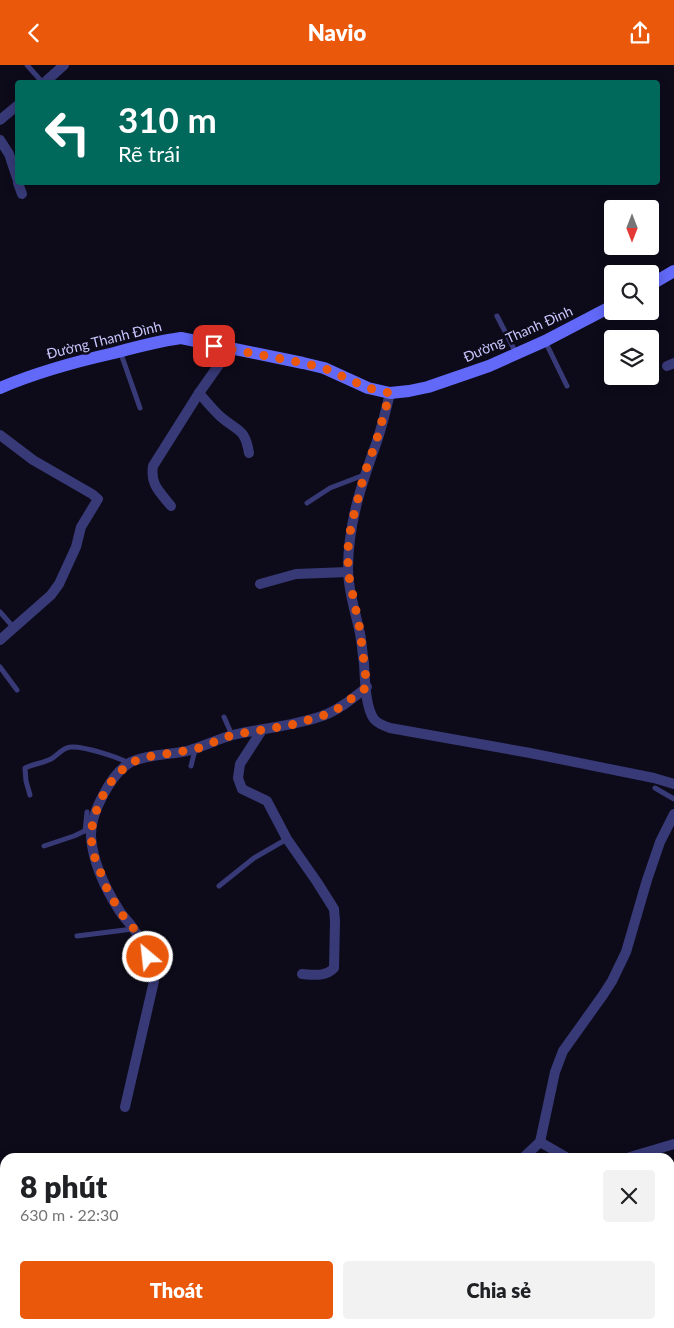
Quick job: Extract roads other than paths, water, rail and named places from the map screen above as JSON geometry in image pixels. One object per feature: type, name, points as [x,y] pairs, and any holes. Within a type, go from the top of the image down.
[{"type":"street","points":[[47,80],[64,65]]},
{"type":"street","points":[[0,120],[15,108]]},
{"type":"street","points":[[0,140],[9,154],[15,173]]},
{"type":"street","points":[[19,185],[22,194]]},
{"type":"street","points":[[659,280],[674,271]]},
{"type":"street","name":"Đường Thanh Đình","points":[[0,388],[39,372],[164,340],[181,338],[317,366],[368,388],[390,393],[409,391],[428,387],[489,366],[544,341],[604,310]]},
{"type":"street","points":[[171,507],[155,487],[152,477],[153,466],[199,393],[230,349]]},
{"type":"street","points":[[199,393],[221,417],[244,434],[249,453]]},
{"type":"street","points":[[390,393],[364,475],[351,526],[348,548],[348,572],[360,630],[371,713],[375,720],[382,725],[654,777],[674,784]]},
{"type":"street","points":[[0,435],[33,460],[98,499],[81,527],[76,547],[59,584],[51,595],[0,640]]},
{"type":"street","points":[[260,584],[296,574],[348,572]]},
{"type":"street","points":[[125,1107],[154,981],[148,957],[134,929],[120,912],[104,882],[93,853],[88,829],[102,797],[113,779],[129,763],[147,757],[196,749],[232,735],[291,725],[322,716],[336,710],[367,687]]},
{"type":"street","points":[[262,730],[240,764],[238,778],[245,792],[267,801],[287,839],[334,909],[334,968],[330,973],[317,975],[302,974]]},
{"type":"street","points":[[528,1153],[540,1142],[555,1072],[563,1051],[603,995],[620,966],[632,934],[660,842],[674,814]]},
{"type":"street","points":[[540,1142],[559,1153]]},
{"type":"street","points":[[644,1153],[674,1144]]},
{"type":"lane","points":[[27,65],[41,80]]},
{"type":"lane","points":[[497,315],[517,353]]},
{"type":"lane","points":[[544,341],[566,386]]},
{"type":"lane","points":[[120,351],[140,408]]},
{"type":"lane","points":[[307,503],[330,488],[364,475]]},
{"type":"lane","points":[[0,612],[14,629]]},
{"type":"lane","points":[[0,667],[17,690]]},
{"type":"lane","points":[[224,717],[232,735]]},
{"type":"lane","points":[[30,795],[25,768],[51,759],[63,749],[71,747],[81,748],[118,757],[129,763]]},
{"type":"lane","points":[[191,766],[196,749]]},
{"type":"lane","points":[[655,788],[674,799]]},
{"type":"lane","points":[[44,846],[74,837],[88,829],[87,812]]},
{"type":"lane","points":[[219,886],[254,858],[287,839]]},
{"type":"lane","points":[[77,936],[134,929]]}]
